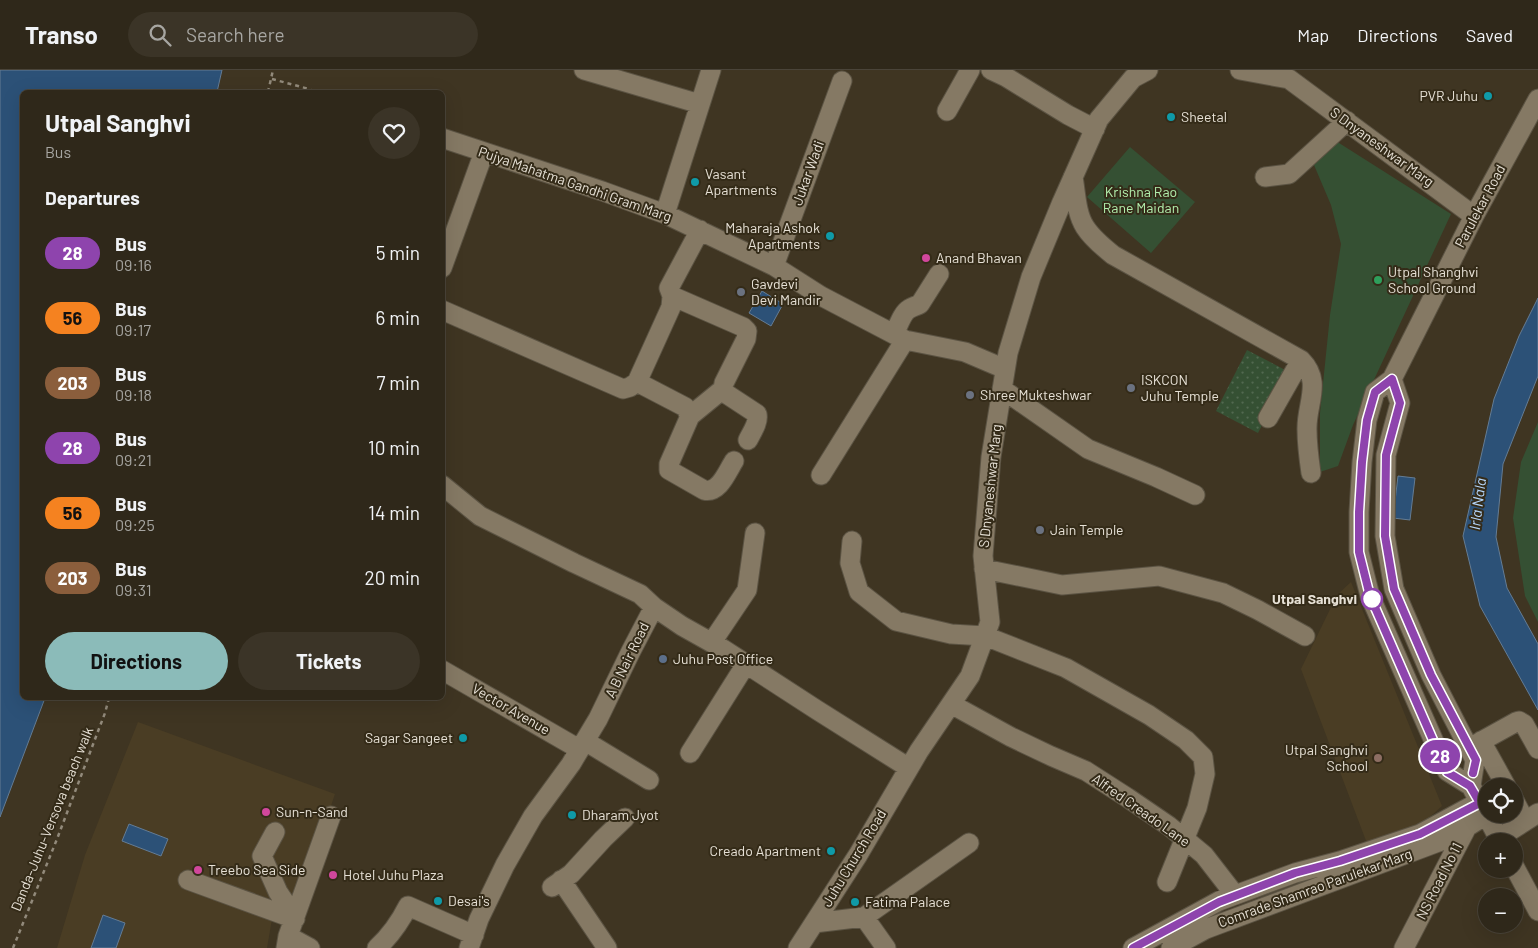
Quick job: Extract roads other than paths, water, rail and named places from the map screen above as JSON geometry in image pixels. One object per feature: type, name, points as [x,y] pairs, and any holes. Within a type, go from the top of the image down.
[{"type":"street","points":[[584,70],[700,104]]},
{"type":"street","points":[[665,214],[711,70]]},
{"type":"street","points":[[947,111],[970,70]]},
{"type":"street","points":[[991,70],[1095,129]]},
{"type":"street","name":"S Dnyaneshwar Marg","points":[[909,768],[970,676],[990,622],[983,556],[991,458],[1008,353],[1032,277],[1073,177],[1100,119],[1133,78],[1148,70]]},
{"type":"street","name":"S Dnyaneshwar Marg","points":[[1240,70],[1293,74],[1347,121],[1474,216]]},
{"type":"street","name":"Jukar Wadi","points":[[774,266],[842,81]]},
{"type":"street","name":"Parulekar Road","points":[[1375,392],[1392,379],[1474,216],[1538,99]]},
{"type":"street","points":[[1265,177],[1289,174],[1347,121]]},
{"type":"street","name":"Pujya Mahatma Gandhi Gram Marg","points":[[445,139],[602,190],[665,214],[774,266],[821,296],[899,337],[965,352],[1005,369]]},
{"type":"street","points":[[445,260],[484,152]]},
{"type":"street","points":[[1073,177],[1079,214],[1084,227],[1098,243],[1113,255],[1300,360],[1308,367],[1313,382],[1307,429],[1311,473]]},
{"type":"street","points":[[445,311],[623,389],[630,387],[637,382],[671,307],[672,296],[669,288],[700,230]]},
{"type":"street","points":[[821,476],[899,337],[906,311],[920,304],[939,274]]},
{"type":"street","points":[[672,296],[744,327],[747,331],[746,339],[724,382],[724,389],[725,393],[757,414],[757,421],[748,440]]},
{"type":"street","points":[[1268,418],[1300,360]]},
{"type":"street","points":[[1392,379],[1400,403],[1386,455],[1385,536],[1394,589],[1431,675],[1499,778]]},
{"type":"street","points":[[637,382],[685,407],[690,416]]},
{"type":"street","points":[[724,389],[690,416],[669,464],[669,470],[708,491],[720,484],[734,461]]},
{"type":"street","points":[[1002,389],[1088,449],[1195,495]]},
{"type":"street","points":[[1400,403],[1375,392],[1367,420],[1362,462],[1359,552],[1370,596],[1447,772],[1470,786],[1478,797]]},
{"type":"street","points":[[445,487],[480,516],[640,594],[654,607]]},
{"type":"street","points":[[712,642],[747,590],[755,533]]},
{"type":"street","points":[[852,541],[850,563],[859,592],[896,621],[952,634],[985,636],[1074,673],[1149,715],[1186,740],[1203,757],[1206,774],[1197,808],[1167,882]]},
{"type":"street","points":[[984,569],[1062,584],[1160,576],[1223,593],[1305,636]]},
{"type":"street","name":"A B Nair Road","points":[[472,942],[479,919],[505,865],[533,816],[598,719],[654,607],[909,768]]},
{"type":"street","points":[[690,753],[746,664]]},
{"type":"street","name":"Vector Avenue","points":[[445,672],[649,780]]},
{"type":"street","name":"Alfred Creado Lane","points":[[952,704],[1011,737],[1086,771],[1169,826],[1204,855],[1227,898]]},
{"type":"street","points":[[1475,744],[1519,721],[1524,724],[1538,749]]},
{"type":"street","points":[[1470,786],[1476,760],[1475,744]]},
{"type":"street","name":"Juhu Church Road","points":[[798,948],[858,855],[909,768]]},
{"type":"street","name":"Comrade Shamrao Parulekar Marg","points":[[1171,948],[1206,929],[1442,841],[1462,821],[1478,809]]},
{"type":"street","points":[[289,917],[332,816]]},
{"type":"street","points":[[1509,833],[1532,817]]},
{"type":"street","points":[[607,948],[557,884],[571,874],[625,818]]},
{"type":"street","name":"Comrade Shamrao Parulekar Marg","points":[[1133,948],[1227,898],[1295,873],[1340,861],[1462,821]]},
{"type":"street","name":"NS Road No 11","points":[[1404,948],[1462,821]]},
{"type":"street","points":[[275,832],[262,856],[278,892],[286,904],[289,917],[287,942],[310,948]]},
{"type":"street","points":[[814,923],[864,918],[969,843]]},
{"type":"street","points":[[1520,878],[1538,911]]},
{"type":"street","points":[[188,880],[289,917]]},
{"type":"street","points":[[1196,948],[1206,929],[1227,898]]},
{"type":"street","points":[[377,948],[388,938],[408,906],[472,942]]},
{"type":"street","points":[[864,918],[886,948]]},
{"type":"water","points":[[0,70],[222,70],[217,90],[20,90],[20,700],[44,700],[0,817]]},
{"type":"water","points":[[762,291],[783,304],[771,326],[749,313]]},
{"type":"water","name":"Irla Nala","points":[[1538,298],[1538,376],[1503,464],[1496,537],[1507,588],[1538,644],[1538,710],[1480,606],[1463,536],[1494,399],[1519,336]]},
{"type":"water","points":[[1398,476],[1415,478],[1410,520],[1393,518]]},
{"type":"water","points":[[129,824],[168,839],[161,856],[122,841]]},
{"type":"water","points":[[103,915],[125,923],[116,948],[91,948]]},
{"type":"place","name":"PVR Juhu","points":[[1488,96]]},
{"type":"place","name":"Sheetal","points":[[1171,117]]},
{"type":"place","name":"Vasant Apartments","points":[[695,182]]},
{"type":"place","name":"Maharaja Ashok Apartments","points":[[830,236]]},
{"type":"place","name":"Anand Bhavan","points":[[926,258]]},
{"type":"place","name":"Utpal Shanghvi School Ground","points":[[1378,280]]},
{"type":"place","name":"Gavdevi Devi Mandir","points":[[741,292]]},
{"type":"place","name":"ISKCON Juhu Temple","points":[[1131,388]]},
{"type":"place","name":"Shree Mukteshwar","points":[[970,395]]},
{"type":"place","name":"Jain Temple","points":[[1040,530]]},
{"type":"place","name":"Utpal Sanghvi","points":[[1372,599]]},
{"type":"place","name":"Juhu Post Office","points":[[663,659]]},
{"type":"place","name":"Sagar Sangeet","points":[[463,738]]},
{"type":"place","name":"Utpal Sanghvi School","points":[[1378,758]]},
{"type":"place","name":"Sun-n-Sand","points":[[266,812]]},
{"type":"place","name":"Dharam Jyot","points":[[572,815]]},
{"type":"place","name":"Creado Apartment","points":[[831,851]]},
{"type":"place","name":"Treebo Sea Side","points":[[198,870]]},
{"type":"place","name":"Hotel Juhu Plaza","points":[[333,875]]},
{"type":"place","name":"Desai's","points":[[438,901]]},
{"type":"place","name":"Fatima Palace","points":[[855,902]]},
{"type":"park label","name":"Krishna Rao Rane Maidan","points":[[1141,200]]}]
